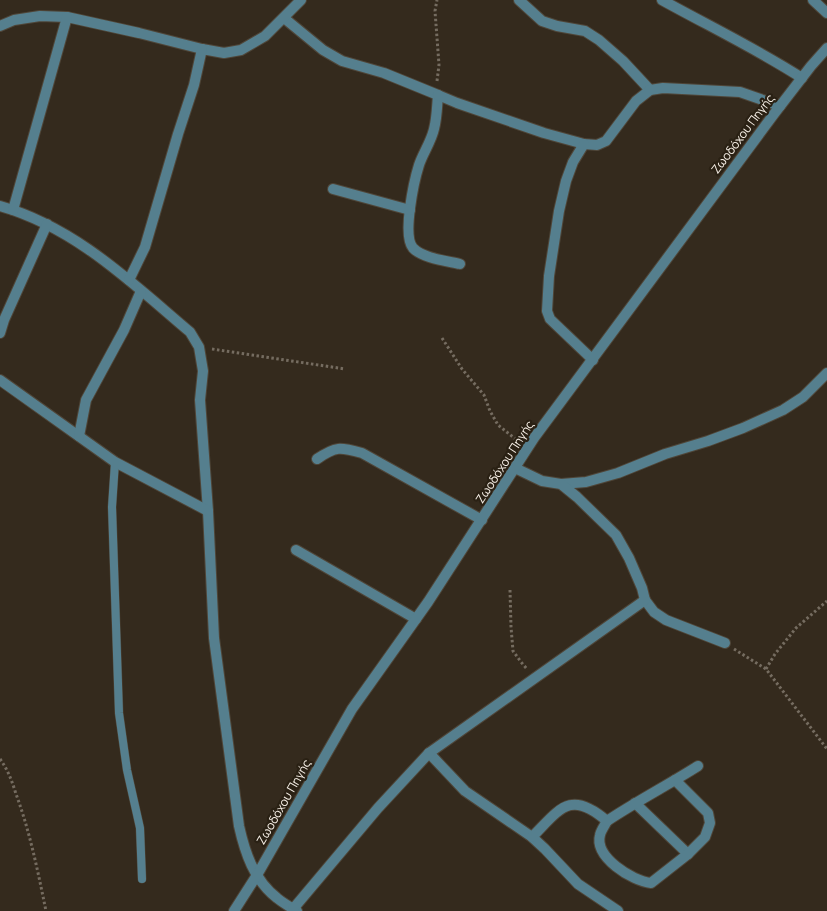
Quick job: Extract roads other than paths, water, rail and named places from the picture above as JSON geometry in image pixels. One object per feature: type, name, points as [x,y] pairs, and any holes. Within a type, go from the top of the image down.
[{"type":"street","points":[[0,26],[14,20],[40,16],[67,17],[224,53],[241,50],[265,36],[301,0]]},
{"type":"street","points":[[519,0],[542,21],[585,31],[599,40],[650,90]]},
{"type":"street","points":[[662,0],[716,28],[802,78]]},
{"type":"street","points":[[813,0],[827,13]]},
{"type":"street","points":[[13,210],[67,17]]},
{"type":"street","points":[[284,18],[323,50],[342,61],[384,73],[495,117],[584,144],[597,145],[606,141],[636,102],[650,90],[663,88],[740,92],[780,106]]},
{"type":"street","name":"Ζωοδόχου Πηγής","points":[[234,911],[257,875],[352,710],[416,619],[527,448],[780,106],[827,48]]},
{"type":"street","points":[[129,280],[145,248],[194,85],[202,49]]},
{"type":"street","points":[[438,95],[434,131],[419,165],[412,192],[408,236],[412,248],[422,255],[460,264]]},
{"type":"street","points":[[584,144],[573,162],[566,181],[559,211],[549,276],[547,311],[550,319],[593,360]]},
{"type":"street","points":[[333,189],[410,210]]},
{"type":"street","points":[[0,206],[47,224],[92,251],[190,332],[199,347],[203,371],[200,400],[214,638],[239,826],[248,860],[257,875],[276,897],[295,910],[378,808],[429,753],[645,600]]},
{"type":"street","points":[[0,333],[47,224]]},
{"type":"street","points":[[78,436],[86,400],[124,330],[141,291]]},
{"type":"street","points":[[515,468],[542,481],[561,484],[586,482],[618,473],[665,454],[743,428],[784,410],[803,397],[827,373]]},
{"type":"street","points":[[0,380],[115,462],[208,511]]},
{"type":"street","points":[[317,459],[331,450],[343,448],[362,453],[482,520]]},
{"type":"street","points":[[561,484],[616,535],[629,558],[645,600],[654,612],[666,620],[725,643]]},
{"type":"street","points":[[296,550],[416,619]]},
{"type":"street","points":[[429,753],[465,792],[532,837],[578,884],[618,911]]},
{"type":"street","points":[[675,780],[708,813],[710,823],[705,837],[688,854],[651,883],[642,882],[625,874],[608,860],[600,846],[599,836],[607,821],[698,766]]},
{"type":"street","points":[[634,803],[688,854]]},
{"type":"street","points":[[532,837],[565,806],[576,804],[586,807],[607,821]]},
{"type":"lane","points":[[115,462],[112,507],[119,713],[127,770],[140,828],[142,879]]}]
